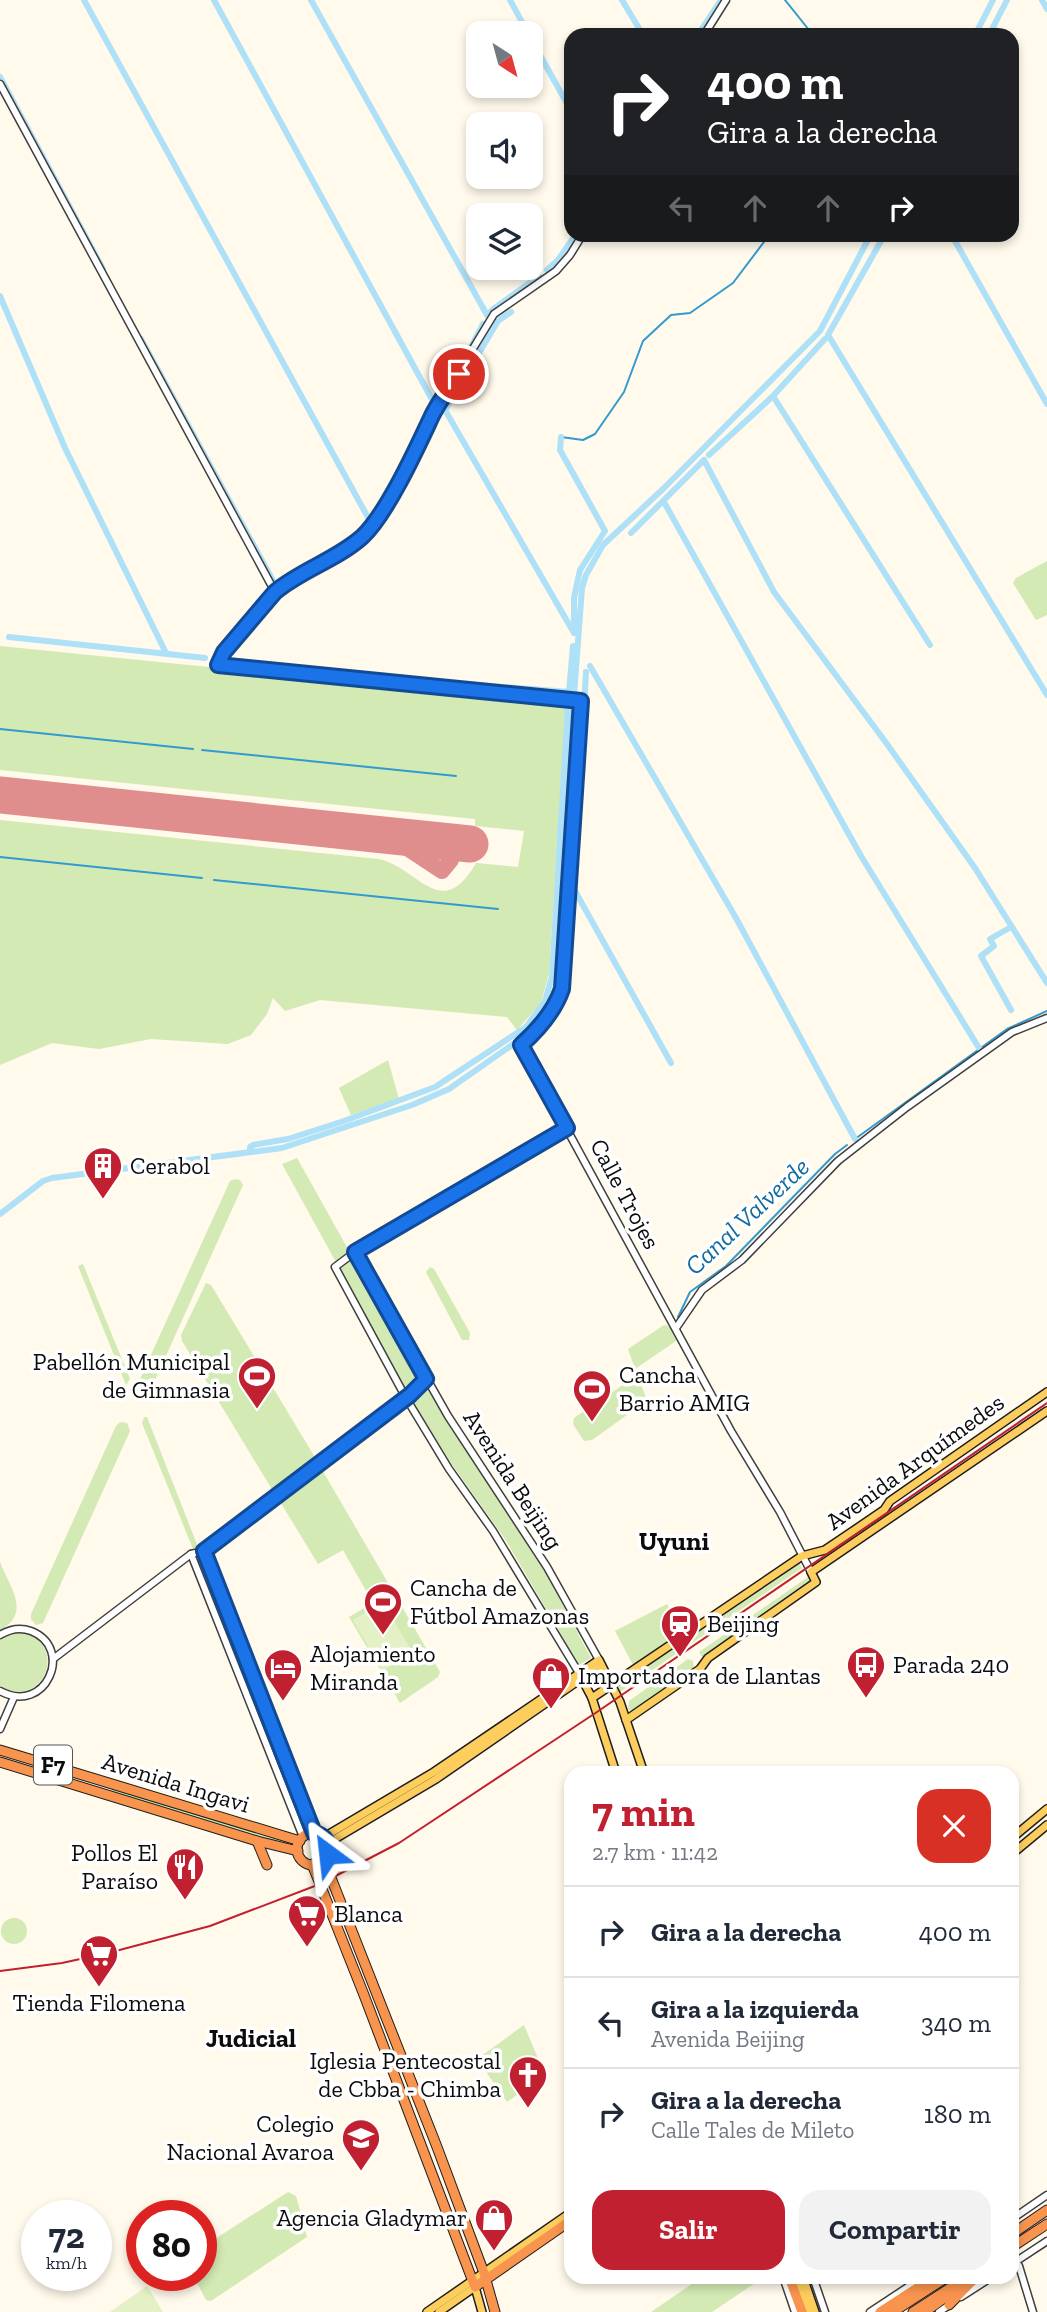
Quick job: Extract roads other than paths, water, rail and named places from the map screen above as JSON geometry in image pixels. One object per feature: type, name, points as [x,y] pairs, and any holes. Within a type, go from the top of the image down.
[{"type":"highway","name":"Avenida Ingavi","points":[[0,1750],[301,1839]]},
{"type":"highway","name":"Avenida Ingavi","points":[[0,1762],[257,1841],[298,1851]]},
{"type":"highway","points":[[314,1833],[326,1840],[328,1853],[324,1860],[312,1864],[302,1860],[298,1851],[301,1839],[314,1833]]},
{"type":"highway","points":[[257,1841],[267,1865]]},
{"type":"highway","points":[[324,1860],[485,2276],[495,2312]]},
{"type":"highway","points":[[312,1864],[474,2283],[502,2269],[564,2225]]},
{"type":"highway","points":[[1019,2229],[1047,2210]]},
{"type":"highway","points":[[1019,2243],[1047,2224]]},
{"type":"highway","points":[[792,2284],[803,2312]]},
{"type":"highway","points":[[880,2312],[923,2284]]},
{"type":"highway","points":[[893,2312],[936,2284]]},
{"type":"highway","points":[[913,2312],[959,2284]]},
{"type":"highway","points":[[925,2312],[962,2284]]},
{"type":"highway","points":[[949,2305],[966,2284]]},
{"type":"main road","name":"Avenida Arquímedes","points":[[592,1698],[802,1556],[825,1550],[884,1510],[890,1501],[1047,1392]]},
{"type":"main road","name":"Avenida Arquímedes","points":[[811,1572],[1047,1411]]},
{"type":"main road","name":"Calle Trojes","points":[[626,1720],[700,1669],[708,1658],[816,1582],[811,1572]]},
{"type":"main road","points":[[326,1840],[600,1663]]},
{"type":"main road","name":"Avenida Beijing","points":[[600,1663],[626,1720],[642,1766]]},
{"type":"main road","name":"Avenida Beijing","points":[[581,1676],[592,1698],[614,1766]]},
{"type":"main road","points":[[1019,1832],[1047,1809]]},
{"type":"main road","points":[[1019,1848],[1047,1825]]},
{"type":"main road","points":[[485,2276],[564,2217]]},
{"type":"main road","points":[[427,2312],[474,2283]]},
{"type":"main road","points":[[439,2312],[474,2283]]},
{"type":"main road","points":[[474,2283],[482,2312]]},
{"type":"main road","points":[[800,2284],[810,2312]]},
{"type":"main road","points":[[808,2284],[820,2312]]},
{"type":"street","points":[[708,28],[726,0]]},
{"type":"street","points":[[0,84],[275,592],[346,550],[370,528],[408,464],[432,416],[494,314],[556,271],[578,242]]},
{"type":"street","name":"Calle Trojes","points":[[275,592],[224,652],[218,665],[580,701],[562,989],[544,1022],[521,1045],[731,1431],[780,1512],[811,1572]]},
{"type":"street","points":[[676,1328],[702,1290],[742,1260],[838,1161],[907,1107],[1012,1032],[1047,1018]]},
{"type":"street","points":[[355,1252],[567,1128]]},
{"type":"street","name":"Avenida Beijing","points":[[581,1676],[493,1531],[449,1469],[406,1398],[335,1267],[355,1252],[448,1416],[547,1567],[600,1663]]},
{"type":"street","points":[[53,1659],[191,1555],[204,1551],[406,1398],[426,1379]]},
{"type":"street","points":[[204,1551],[314,1833]]},
{"type":"street","points":[[191,1555],[301,1839]]},
{"type":"street","points":[[0,1634],[17,1629],[35,1633],[47,1644],[53,1659],[52,1670],[44,1685],[33,1694],[14,1697],[0,1692]]},
{"type":"street","points":[[0,1729],[14,1697]]},
{"type":"street","points":[[1019,2214],[1047,2196]]},
{"type":"street","points":[[1019,2259],[1047,2241]]},
{"type":"street","points":[[1019,2275],[1033,2312]]},
{"type":"street","points":[[785,2284],[795,2312]]},
{"type":"street","points":[[814,2284],[820,2312]]},
{"type":"street","points":[[870,2312],[912,2284]]},
{"type":"street","points":[[939,2312],[981,2284]]},
{"type":"waterway","points":[[84,0],[371,523]]},
{"type":"waterway","points":[[214,0],[435,405],[438,400]]},
{"type":"waterway","points":[[311,0],[487,315]]},
{"type":"waterway","points":[[510,0],[521,21]]},
{"type":"waterway","points":[[622,0],[639,28]]},
{"type":"waterway","points":[[703,28],[721,0]]},
{"type":"waterway","points":[[785,0],[807,28]]},
{"type":"waterway","points":[[979,28],[993,0]]},
{"type":"waterway","points":[[993,28],[1007,0]]},
{"type":"waterway","points":[[1042,0],[1047,9]]},
{"type":"waterway","points":[[543,60],[564,98]]},
{"type":"waterway","points":[[0,77],[103,269]]},
{"type":"waterway","points":[[547,270],[570,242]]},
{"type":"waterway","points":[[561,437],[583,440],[595,434],[624,392],[643,341],[671,315],[690,313],[733,283],[764,242]]},
{"type":"waterway","points":[[574,695],[582,588],[586,575],[603,545],[663,489],[820,331],[867,242]]},
{"type":"waterway","points":[[880,242],[828,335],[1047,695]]},
{"type":"waterway","points":[[956,242],[1047,404]]},
{"type":"waterway","points":[[487,315],[533,280]]},
{"type":"waterway","points":[[0,296],[65,448],[166,653]]},
{"type":"waterway","points":[[511,312],[498,321],[445,410],[574,633]]},
{"type":"waterway","points":[[470,349],[483,324]]},
{"type":"waterway","points":[[141,339],[276,586]]},
{"type":"waterway","points":[[709,455],[773,396],[825,339]]},
{"type":"waterway","points":[[773,396],[930,645]]},
{"type":"waterway","points":[[437,415],[375,529],[354,549],[287,587],[228,653],[228,660],[437,682],[569,692],[573,646]]},
{"type":"waterway","points":[[561,437],[560,450],[605,531],[580,570],[574,598],[574,631]]},
{"type":"waterway","points":[[704,460],[774,592],[975,868],[1047,983]]},
{"type":"waterway","points":[[631,533],[704,460]]},
{"type":"waterway","points":[[664,502],[861,856],[979,1048]]},
{"type":"waterway","points":[[9,637],[205,658]]},
{"type":"waterway","points":[[590,666],[736,918],[855,1139]]},
{"type":"waterway","points":[[528,1047],[554,1012],[569,970],[586,672]]},
{"type":"waterway","points":[[250,1152],[253,1145],[288,1139],[435,1087],[526,1027],[545,1001],[552,977],[568,704]]},
{"type":"waterway","points":[[0,1214],[43,1181],[52,1178],[282,1148],[412,1105],[449,1089],[522,1038],[544,1015],[558,977],[573,706]]},
{"type":"waterway","points":[[0,729],[193,749]]},
{"type":"waterway","points":[[202,750],[456,776]]},
{"type":"waterway","points":[[0,857],[202,878]]},
{"type":"waterway","points":[[214,880],[498,909]]},
{"type":"waterway","points":[[575,891],[671,1063]]},
{"type":"waterway","points":[[1011,927],[990,939],[994,946],[981,956],[1011,1010]]},
{"type":"waterway","name":"Canal Valverde","points":[[855,1139],[1007,1029],[1047,1011]]},
{"type":"waterway","name":"Canal Valverde","points":[[678,1317],[690,1292],[726,1266],[835,1154],[847,1145]]},
{"type":"tram line","points":[[0,1971],[62,1963],[210,1926],[320,1884],[399,1843],[597,1712],[1047,1403]]},
{"type":"place","name":"Cerabol","points":[[103,1200]]},
{"type":"place","name":"Pabellón Municipal de Gimnasia","points":[[257,1410]]},
{"type":"place","name":"Cancha Barrio AMIG","points":[[592,1423]]},
{"type":"place","name":"Cancha de Fútbol Amazonas","points":[[383,1636]]},
{"type":"place","name":"Beijing","points":[[680,1658]]},
{"type":"place","name":"Parada 240","points":[[866,1699]]},
{"type":"place","name":"Alojamiento Miranda","points":[[283,1702]]},
{"type":"place","name":"Importadora de Llantas","points":[[551,1710]]},
{"type":"place","name":"Pollos El Paraíso","points":[[185,1901]]},
{"type":"place","name":"Blanca","points":[[307,1948]]},
{"type":"place","name":"Tienda Filomena","points":[[99,1988]]},
{"type":"place","name":"Iglesia Pentecostal de Cbba - Chimba","points":[[528,2109]]},
{"type":"place","name":"Colegio Nacional Avaroa","points":[[361,2172]]},
{"type":"place","name":"Agencia Gladymar","points":[[494,2252]]},
{"type":"district","name":"Uyuni","points":[[674,1541]]},
{"type":"district","name":"Judicial","points":[[251,2038]]}]
